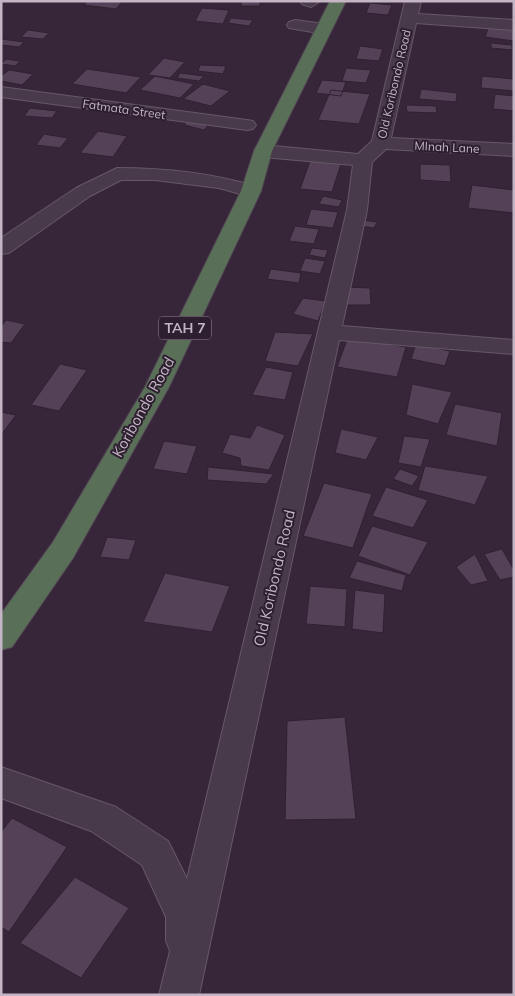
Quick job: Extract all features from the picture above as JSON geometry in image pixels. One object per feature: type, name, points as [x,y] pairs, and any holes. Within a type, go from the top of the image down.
[{"type":"highway","name":"Koribondo Road","points":[[1,638],[63,550],[156,387],[251,191],[263,151],[338,1]]},
{"type":"street","points":[[307,1],[311,2]]},
{"type":"street","points":[[411,10],[514,25]]},
{"type":"street","name":"Old Koribondo Road","points":[[182,984],[357,210],[411,10]]},
{"type":"street","points":[[295,25],[324,29]]},
{"type":"street","name":"Fatmata Street","points":[[1,92],[247,125]]},
{"type":"street","name":"MInah Lane","points":[[372,152],[514,150]]},
{"type":"street","points":[[263,151],[372,152]]},
{"type":"street","points":[[1,248],[83,192],[117,174],[155,174],[221,182],[251,191]]},
{"type":"street","points":[[329,332],[514,347]]},
{"type":"street","points":[[1,782],[103,819],[155,853],[185,916],[182,984]]},
{"type":"building","points":[[87,1],[123,1],[116,9],[84,5]]},
{"type":"building","points":[[241,1],[260,1],[260,6],[241,6]]},
{"type":"building","points":[[370,3],[392,5],[388,15],[366,13]]},
{"type":"building","points":[[202,8],[229,10],[223,24],[195,21]]},
{"type":"building","points":[[231,18],[253,20],[249,26],[228,23]]},
{"type":"building","points":[[489,26],[514,29],[514,41],[485,37]]},
{"type":"building","points":[[28,30],[49,33],[43,39],[21,37]]},
{"type":"building","points":[[1,39],[24,42],[19,47],[1,45]]},
{"type":"building","points":[[491,43],[512,45],[512,50],[491,48]]},
{"type":"building","points":[[360,46],[383,49],[379,61],[356,59]]},
{"type":"building","points":[[164,58],[185,62],[170,78],[148,75]]},
{"type":"building","points":[[6,59],[20,61],[15,66],[1,64]]},
{"type":"building","points":[[200,65],[226,66],[223,74],[198,71]]},
{"type":"building","points":[[346,68],[371,70],[366,83],[342,81]]},
{"type":"building","points":[[87,69],[141,77],[126,93],[72,84]]},
{"type":"building","points":[[9,70],[33,74],[22,85],[1,81],[1,76]]},
{"type":"building","points":[[180,73],[204,76],[199,81],[177,78]]},
{"type":"building","points":[[155,76],[194,84],[180,98],[140,90]]},
{"type":"building","points":[[482,76],[514,79],[514,91],[481,88]]},
{"type":"building","points":[[322,80],[346,82],[341,96],[316,93]]},
{"type":"building","points":[[203,84],[230,91],[211,106],[183,99]]},
{"type":"building","points":[[421,89],[457,93],[456,102],[419,99]]},
{"type":"building","points":[[331,90],[370,94],[359,124],[318,120]]},
{"type":"building","points":[[495,94],[514,96],[514,111],[493,109]]},
{"type":"building","points":[[406,105],[436,106],[437,113],[407,112]]},
{"type":"building","points":[[30,108],[57,111],[52,118],[24,116]]},
{"type":"building","points":[[190,119],[210,123],[204,130],[184,125]]},
{"type":"building","points":[[98,131],[127,136],[113,157],[80,153]]},
{"type":"building","points":[[44,134],[68,138],[60,148],[36,145]]},
{"type":"building","points":[[310,161],[341,164],[332,192],[300,189]]},
{"type":"building","points":[[420,164],[450,165],[451,182],[420,180]]},
{"type":"building","points":[[472,185],[514,190],[514,213],[468,208]]},
{"type":"building","points":[[323,196],[342,200],[339,207],[319,204]]},
{"type":"building","points":[[311,209],[338,212],[333,228],[306,225]]},
{"type":"building","points":[[361,220],[377,222],[374,228],[359,226]]},
{"type":"building","points":[[295,226],[319,229],[314,244],[289,241]]},
{"type":"building","points":[[312,248],[328,250],[325,258],[309,255]]},
{"type":"building","points":[[305,258],[325,261],[320,274],[300,271]]},
{"type":"building","points":[[271,269],[301,273],[299,283],[267,279]]},
{"type":"building","points":[[343,287],[370,288],[371,305],[343,305]]},
{"type":"building","points":[[303,298],[326,301],[318,321],[293,314]]},
{"type":"building","points":[[6,320],[25,324],[11,343],[1,342],[1,327]]},
{"type":"building","points":[[275,332],[313,334],[298,366],[265,361]]},
{"type":"building","points":[[348,337],[406,347],[397,377],[337,367]]},
{"type":"building","points":[[416,344],[450,351],[445,366],[411,359]]},
{"type":"building","points":[[60,364],[87,370],[59,411],[31,405]]},
{"type":"building","points":[[266,367],[293,372],[285,400],[252,395]]},
{"type":"building","points":[[412,384],[452,392],[438,424],[406,415]]},
{"type":"building","points":[[455,404],[502,413],[497,446],[446,435]]},
{"type":"building","points":[[1,412],[16,415],[1,435]]},
{"type":"building","points":[[257,425],[285,435],[269,470],[241,466],[240,458],[222,453],[230,434],[250,438]]},
{"type":"building","points":[[341,429],[378,437],[366,460],[335,453]]},
{"type":"building","points":[[404,436],[430,439],[421,467],[398,463]]},
{"type":"building","points":[[164,441],[197,446],[187,474],[153,469]]},
{"type":"building","points":[[425,466],[488,476],[475,505],[418,490]]},
{"type":"building","points":[[208,467],[274,474],[266,484],[207,480]]},
{"type":"building","points":[[400,469],[419,476],[412,486],[393,479]]},
{"type":"building","points":[[324,483],[372,494],[353,548],[303,536]]},
{"type":"building","points":[[386,487],[428,500],[413,528],[372,516]]},
{"type":"building","points":[[372,526],[428,542],[410,575],[358,556]]},
{"type":"building","points":[[107,537],[136,540],[129,560],[100,557]]},
{"type":"building","points":[[502,549],[514,570],[514,577],[500,580],[484,554]]},
{"type":"building","points":[[475,554],[488,581],[471,585],[456,567]]},
{"type":"building","points":[[357,561],[406,575],[402,591],[349,578]]},
{"type":"building","points":[[165,573],[230,586],[212,632],[143,622]]},
{"type":"building","points":[[310,586],[347,589],[345,627],[306,624]]},
{"type":"building","points":[[355,590],[385,594],[383,633],[352,629]]},
{"type":"building","points":[[345,717],[356,819],[285,820],[287,721]]},
{"type":"building","points":[[12,818],[67,847],[9,932],[1,927],[1,832]]},
{"type":"building","points":[[75,877],[129,908],[81,978],[20,943]]}]
